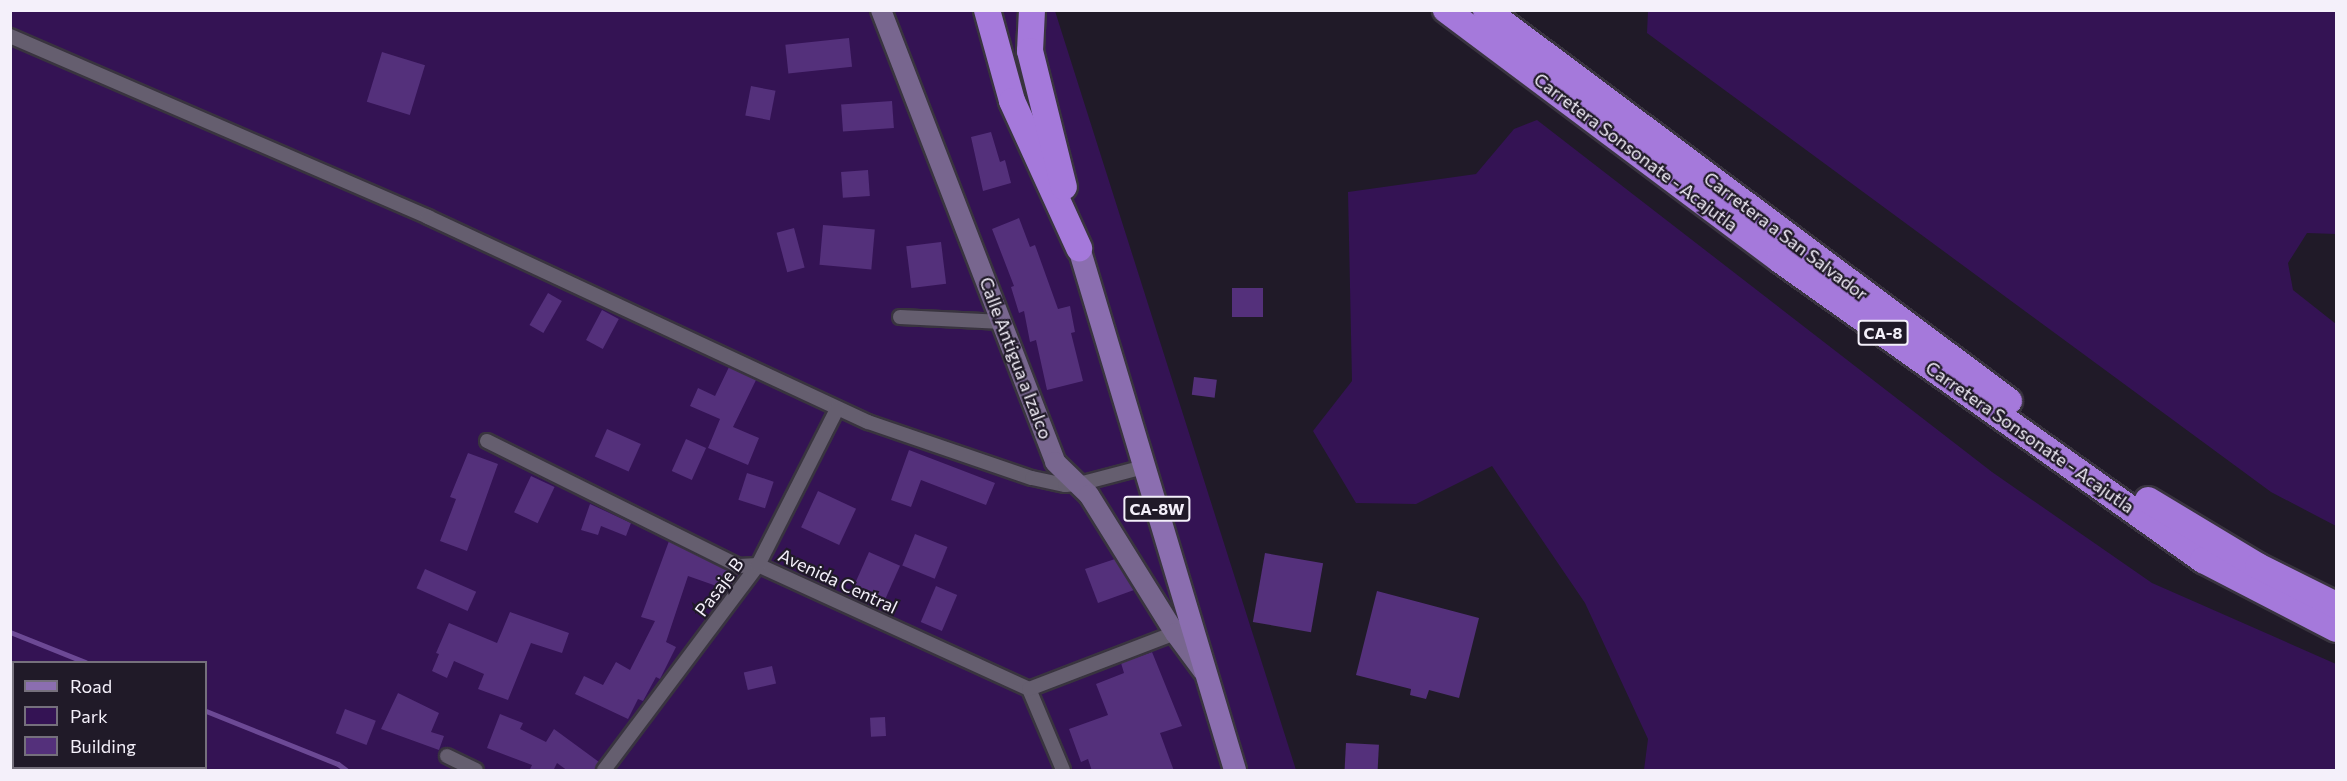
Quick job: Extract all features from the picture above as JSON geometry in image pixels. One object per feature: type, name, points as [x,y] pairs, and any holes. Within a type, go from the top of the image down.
[{"type":"highway","points":[[987,10],[1012,101],[1079,248]]},
{"type":"highway","points":[[1004,10],[1011,50],[1079,248]]},
{"type":"highway","points":[[1032,10],[1030,51],[1079,248]]},
{"type":"highway","name":"Carretera Sonsonate - Acajutla","points":[[1446,10],[1780,260],[2203,560],[2337,629]]},
{"type":"highway","name":"Carretera a San Salvador","points":[[1486,10],[1836,274],[2167,514],[2258,566],[2337,605]]},
{"type":"main road","name":"CA-8W","points":[[1079,248],[1235,771]]},
{"type":"street","name":"Calle Antigua a Izalco","points":[[881,10],[1055,462],[1079,484],[1175,633],[1205,675]]},
{"type":"street","points":[[10,36],[428,217],[868,422],[1032,478],[1065,485],[1079,484],[1144,467]]},
{"type":"street","points":[[900,317],[1003,322]]},
{"type":"street","name":"Pasaje B","points":[[604,771],[758,565],[837,409]]},
{"type":"street","name":"Avenida Central","points":[[488,441],[739,566],[758,565],[1029,688]]},
{"type":"street","points":[[1063,771],[1029,688],[1175,633]]},
{"type":"street","points":[[447,756],[476,771]]},
{"type":"green space","points":[[11,11],[1055,11],[1296,770],[11,770]]},
{"type":"green space","points":[[1648,11],[2336,11],[2336,234],[2307,233],[2288,263],[2293,290],[2336,324],[2336,526],[2271,492],[1647,33]]},
{"type":"green space","points":[[1537,120],[1992,472],[2152,583],[2336,664],[2336,770],[1644,770],[1648,739],[1585,603],[1492,466],[1416,504],[1356,503],[1313,431],[1352,381],[1348,192],[1476,174],[1514,129]]},
{"type":"building","points":[[849,38],[852,67],[788,74],[785,45]]},
{"type":"building","points":[[382,52],[425,65],[410,115],[367,102]]},
{"type":"building","points":[[751,86],[776,91],[770,120],[745,115]]},
{"type":"building","points":[[892,101],[894,128],[843,131],[841,105]]},
{"type":"building","points":[[991,132],[1000,162],[1005,160],[1011,183],[983,191],[971,137]]},
{"type":"building","points":[[868,170],[870,196],[843,198],[841,172]]},
{"type":"building","points":[[1019,218],[1030,247],[1035,245],[1058,309],[1070,306],[1075,332],[1071,333],[1083,381],[1047,390],[1036,340],[1030,342],[1024,311],[1019,313],[1011,287],[1014,286],[992,229]]},
{"type":"building","points":[[823,225],[875,230],[871,269],[820,265]]},
{"type":"building","points":[[794,228],[805,268],[787,272],[777,233]]},
{"type":"building","points":[[941,242],[946,284],[911,288],[906,246]]},
{"type":"building","points":[[1232,288],[1263,288],[1263,317],[1232,317]]},
{"type":"building","points":[[548,293],[562,301],[543,333],[530,325]]},
{"type":"building","points":[[602,310],[619,319],[603,349],[586,340]]},
{"type":"building","points":[[729,367],[756,380],[733,427],[759,438],[748,465],[708,448],[720,419],[690,406],[698,388],[715,396]]},
{"type":"building","points":[[1194,377],[1217,380],[1215,398],[1192,395]]},
{"type":"building","points":[[607,429],[641,444],[629,471],[595,456]]},
{"type":"building","points":[[686,439],[706,448],[692,480],[672,471]]},
{"type":"building","points":[[909,450],[995,483],[986,505],[921,480],[911,507],[891,500]]},
{"type":"building","points":[[468,453],[498,464],[467,551],[440,541],[456,499],[450,497]]},
{"type":"building","points":[[747,473],[774,482],[765,508],[738,500]]},
{"type":"building","points":[[531,476],[555,487],[538,523],[514,512]]},
{"type":"building","points":[[818,491],[856,509],[839,545],[801,527]]},
{"type":"building","points":[[590,504],[631,523],[626,536],[601,526],[598,535],[581,530]]},
{"type":"building","points":[[915,534],[947,547],[935,579],[902,566]]},
{"type":"building","points":[[669,541],[737,575],[728,590],[688,576],[666,642],[676,647],[660,679],[656,677],[643,701],[638,699],[628,719],[575,694],[584,676],[603,685],[616,662],[630,670],[655,621],[641,617]]},
{"type":"building","points":[[869,552],[900,566],[884,601],[853,588]]},
{"type":"building","points":[[1265,553],[1323,563],[1311,632],[1253,622]]},
{"type":"building","points":[[1115,559],[1134,590],[1098,603],[1085,569]]},
{"type":"building","points":[[425,569],[476,592],[468,611],[416,588]]},
{"type":"building","points":[[936,586],[957,595],[942,631],[921,622]]},
{"type":"building","points":[[1377,591],[1479,618],[1459,698],[1429,690],[1426,699],[1410,695],[1411,689],[1356,675]]},
{"type":"building","points":[[510,612],[569,633],[562,653],[531,643],[508,700],[478,689],[484,674],[454,661],[447,678],[432,671],[439,654],[436,653],[449,623],[497,643]]},
{"type":"building","points":[[1152,652],[1182,726],[1160,733],[1174,771],[1092,771],[1088,759],[1081,762],[1069,729],[1108,715],[1096,684],[1124,673],[1121,663]]},
{"type":"building","points":[[772,666],[776,684],[748,690],[744,673]]},
{"type":"building","points":[[398,693],[439,713],[431,732],[444,736],[439,750],[381,729]]},
{"type":"building","points":[[345,709],[376,721],[366,745],[336,733]]},
{"type":"building","points":[[500,714],[523,723],[520,729],[546,742],[554,729],[599,762],[595,771],[568,771],[557,763],[553,771],[529,771],[532,765],[487,748]]},
{"type":"building","points":[[885,717],[886,736],[871,737],[870,718]]},
{"type":"building","points":[[1346,743],[1379,745],[1378,770],[1345,770]]},
{"type":"waterway","points":[[10,632],[82,661]]},
{"type":"waterway","points":[[207,711],[338,764],[346,770]]}]
